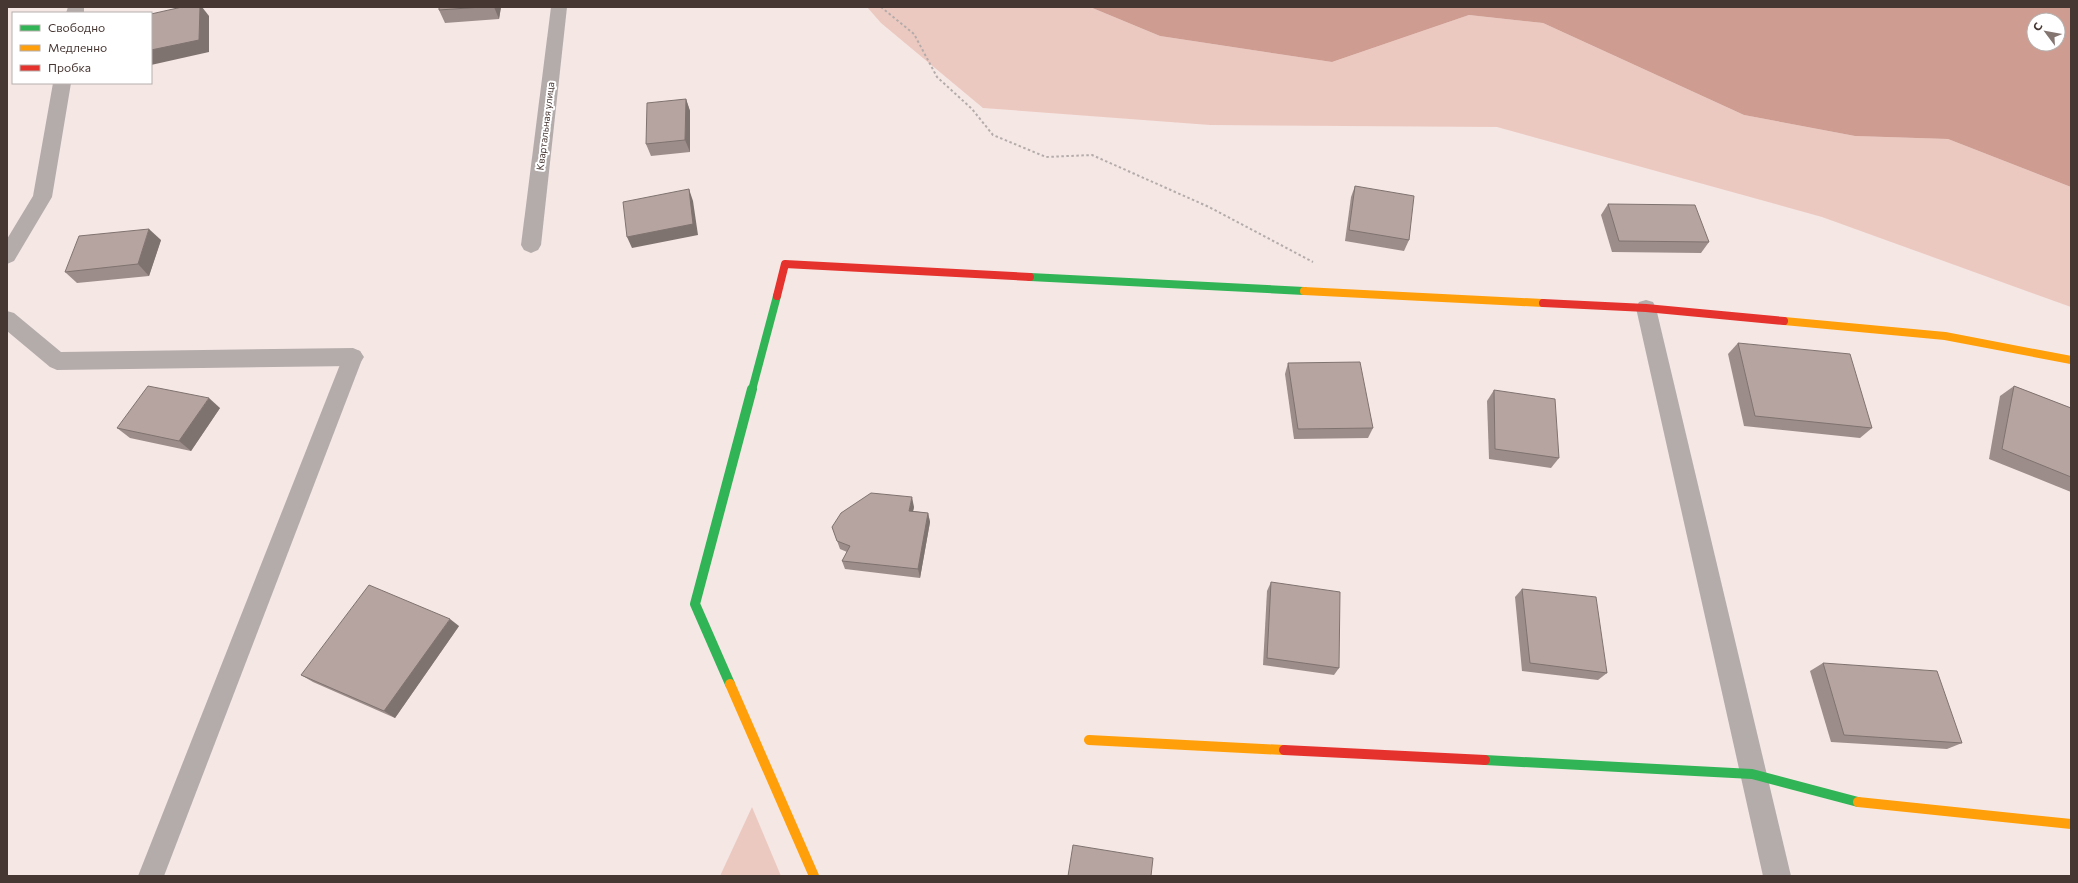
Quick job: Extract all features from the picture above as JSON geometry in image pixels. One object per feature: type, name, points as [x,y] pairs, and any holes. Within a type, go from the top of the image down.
[{"type":"street","name":"Квартальная улица","points":[[531,246],[559,7]]},
{"type":"street","points":[[7,256],[42,197],[62,84]]},
{"type":"street","points":[[814,876],[695,604],[785,264],[1646,308],[1945,336],[2071,360]]},
{"type":"street","points":[[1646,308],[1776,876]]},
{"type":"street","points":[[7,319],[57,361],[353,357]]},
{"type":"street","points":[[1089,740],[1752,774],[1853,801],[2071,824]]},
{"type":"lane","points":[[151,876],[353,357]]},
{"type":"path","points":[[881,7],[914,34],[937,77],[972,109],[993,135],[1046,157],[1092,156],[1209,207],[1316,264]]},
{"type":"shaded area","points":[[867,7],[1090,7],[1160,36],[1332,62],[1469,15],[1543,23],[1744,115],[1855,136],[1948,139],[2071,187],[2071,307],[1822,217],[1497,127],[1210,125],[983,108],[881,23]]},
{"type":"shaded area","points":[[1090,7],[2071,7],[2071,187],[1948,139],[1855,136],[1744,115],[1543,23],[1469,15],[1332,62],[1160,36]]},
{"type":"shaded area","points":[[752,807],[781,876],[720,876]]},
{"type":"building","points":[[182,7],[200,7],[199,40],[152,50],[152,14]]},
{"type":"building","points":[[439,7],[482,7],[439,10]]},
{"type":"building","points":[[686,99],[685,140],[646,144],[647,103]]},
{"type":"building","points":[[1355,186],[1414,196],[1409,240],[1349,230]]},
{"type":"building","points":[[689,189],[693,224],[627,237],[623,202]]},
{"type":"building","points":[[1608,204],[1695,205],[1709,242],[1619,241]]},
{"type":"building","points":[[149,229],[138,264],[65,272],[79,236]]},
{"type":"building","points":[[1738,343],[1850,354],[1872,428],[1755,416]]},
{"type":"building","points":[[1360,362],[1373,428],[1298,429],[1288,363]]},
{"type":"building","points":[[148,386],[209,398],[179,441],[117,428]]},
{"type":"building","points":[[2014,386],[2071,408],[2071,477],[2002,449]]},
{"type":"building","points":[[1494,390],[1555,399],[1559,458],[1495,449]]},
{"type":"building","points":[[871,493],[912,497],[909,511],[928,513],[918,569],[842,561],[850,546],[837,541],[832,527],[841,513]]},
{"type":"building","points":[[1271,582],[1340,592],[1339,668],[1267,658]]},
{"type":"building","points":[[369,585],[450,619],[384,711],[301,675]]},
{"type":"building","points":[[1522,589],[1596,597],[1607,673],[1530,663]]},
{"type":"building","points":[[1823,663],[1937,671],[1962,743],[1844,735]]},
{"type":"building","points":[[1073,845],[1153,858],[1151,876],[1068,876]]},
{"type":"traffic: fast","points":[[1030,277],[1304,291]]},
{"type":"traffic: fast","points":[[730,684],[695,604],[777,296]]},
{"type":"traffic: fast","points":[[1485,760],[1752,774],[1858,802]]},
{"type":"traffic: slow","points":[[1304,291],[1543,303]]},
{"type":"traffic: slow","points":[[1784,321],[1945,336],[2071,360]]},
{"type":"traffic: slow","points":[[730,684],[814,876]]},
{"type":"traffic: slow","points":[[1089,740],[1284,750]]},
{"type":"traffic: slow","points":[[1858,802],[2071,824]]},
{"type":"traffic: jam","points":[[777,296],[785,264],[1030,277]]},
{"type":"traffic: jam","points":[[1543,303],[1646,308],[1784,321]]},
{"type":"traffic: jam","points":[[1284,750],[1485,760]]}]
